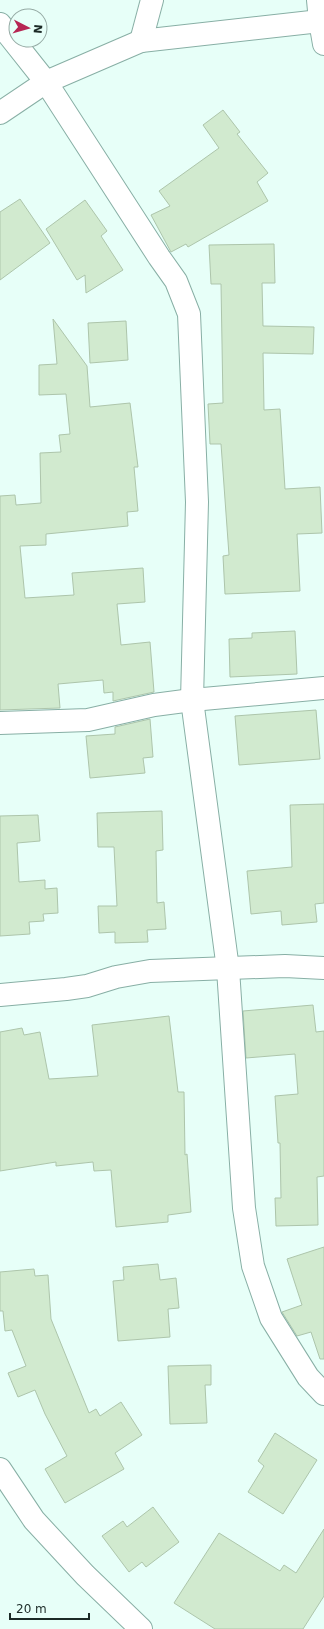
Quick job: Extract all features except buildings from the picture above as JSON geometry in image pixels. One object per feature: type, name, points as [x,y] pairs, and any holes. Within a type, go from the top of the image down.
[{"type":"street","points":[[141,41],[152,0]]},
{"type":"street","points":[[0,113],[46,82],[141,41],[321,13],[324,44]]},
{"type":"street","points":[[0,24],[46,82],[176,281],[189,314],[197,502],[192,700],[228,969],[244,1208],[253,1266],[271,1318],[308,1377],[324,1394]]},
{"type":"street","points":[[0,723],[88,720],[154,705],[324,688]]},
{"type":"street","points":[[0,995],[87,986],[116,977],[150,971],[285,966],[324,968]]},
{"type":"street","points":[[0,1470],[34,1520],[85,1575],[141,1629]]}]
